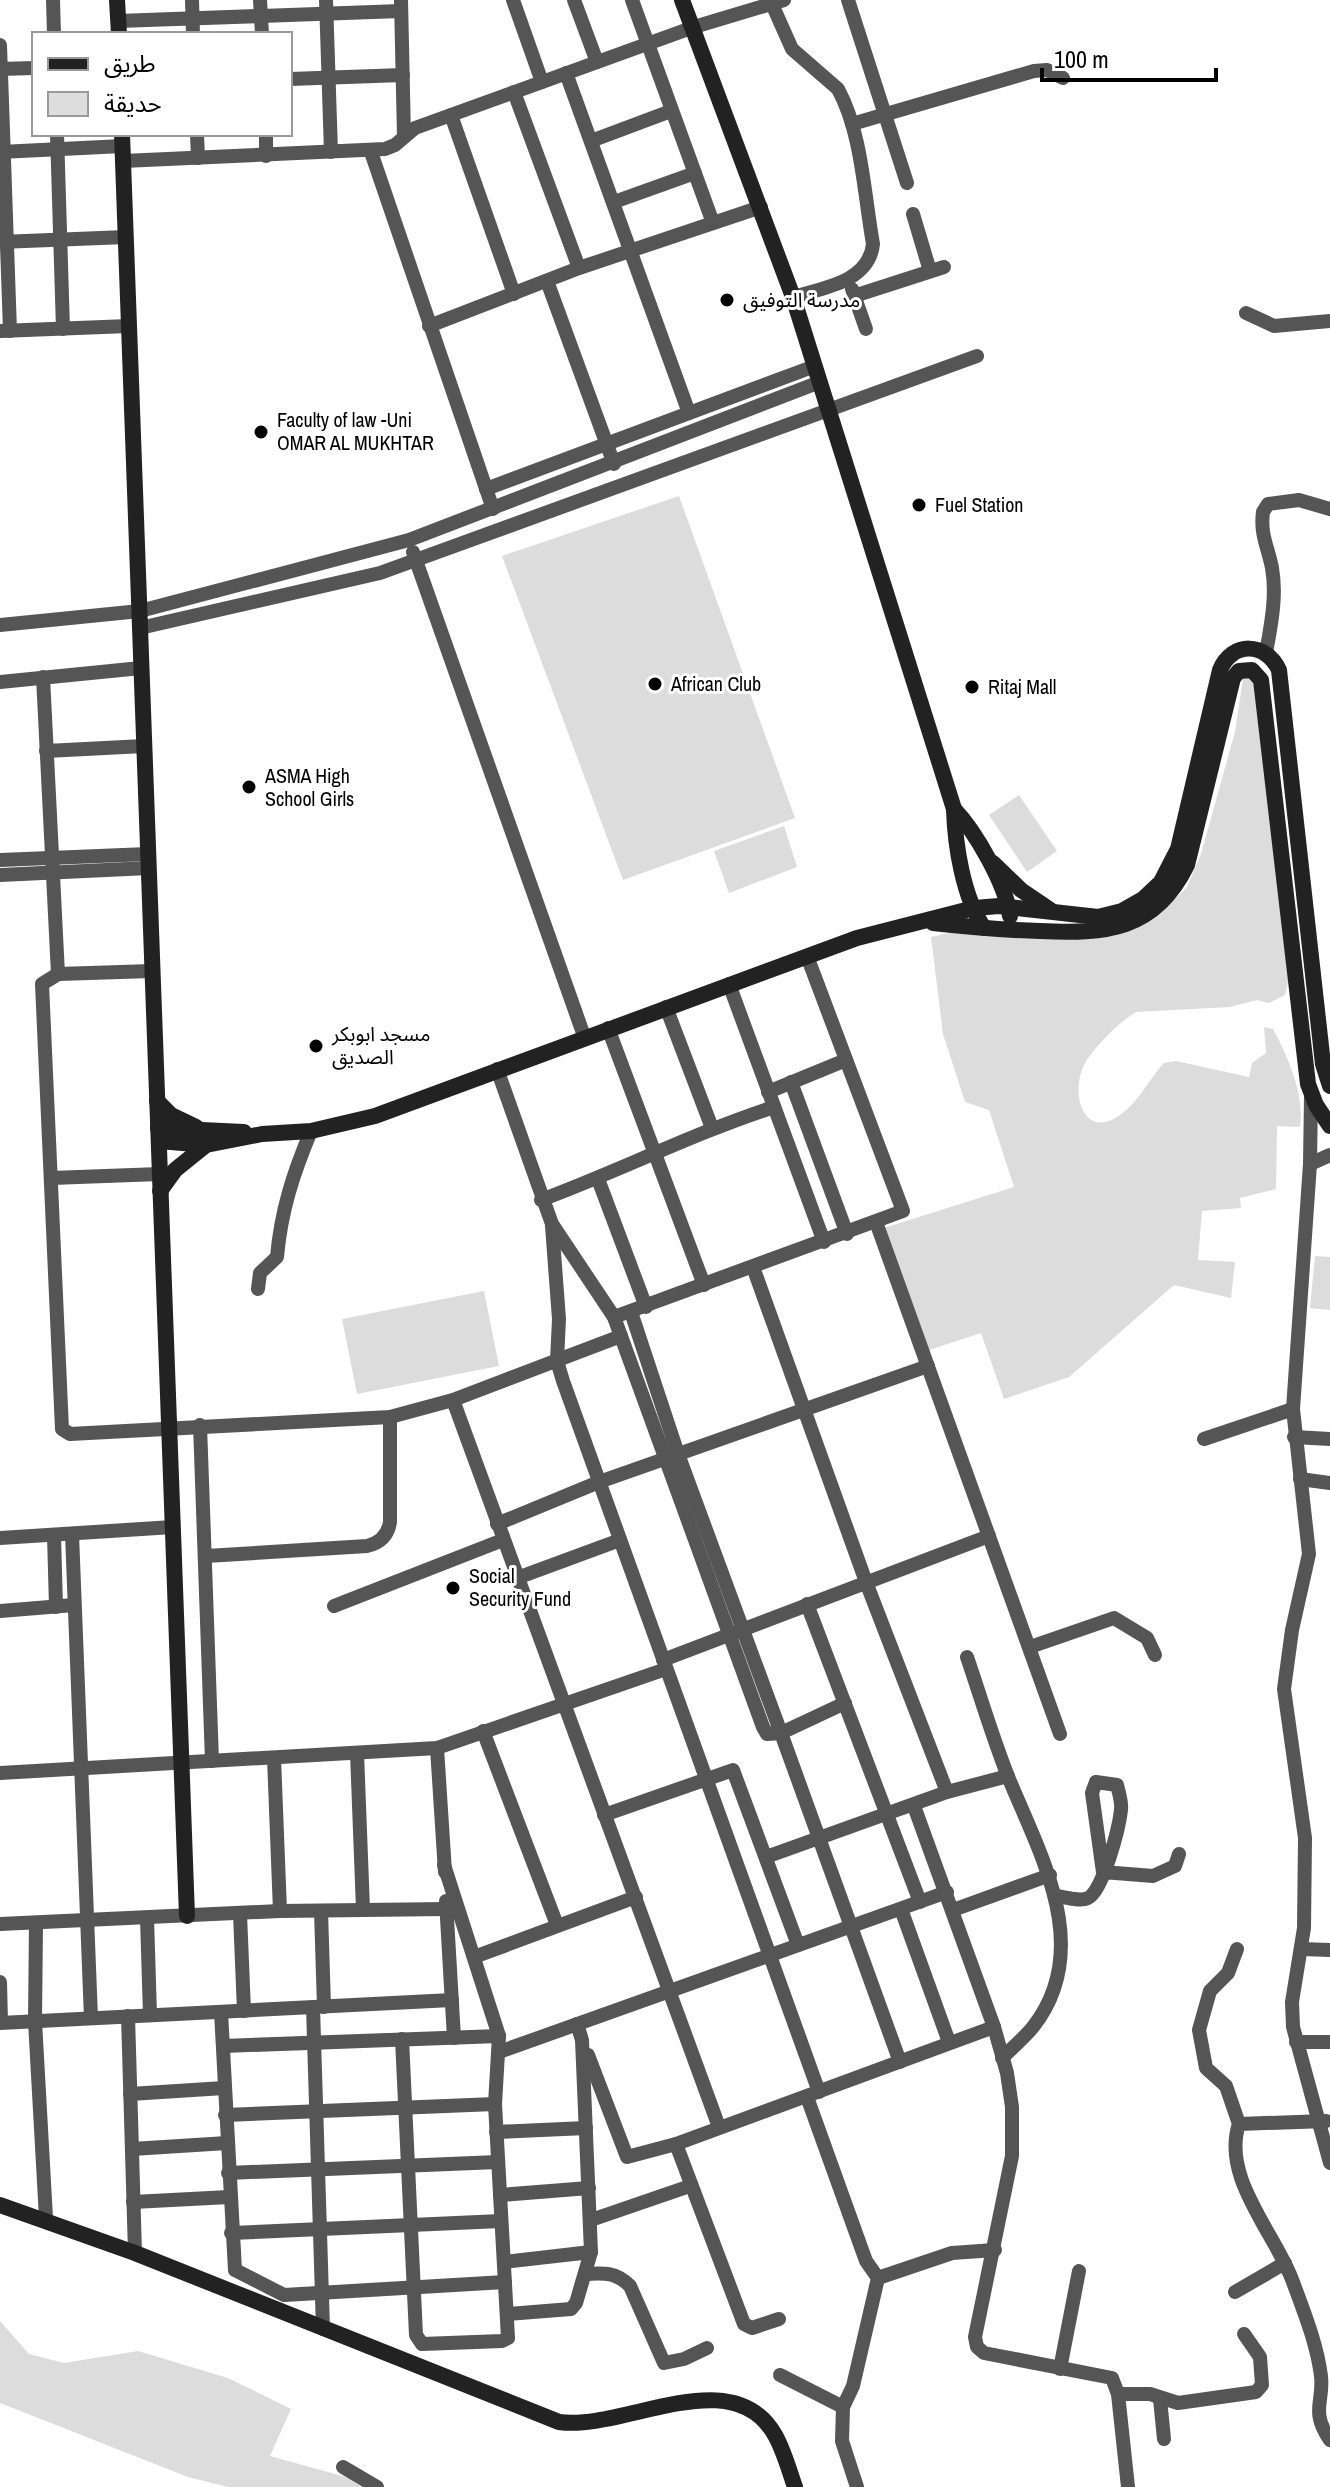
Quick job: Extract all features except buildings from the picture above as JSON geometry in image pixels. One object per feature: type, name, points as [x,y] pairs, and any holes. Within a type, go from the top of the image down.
[{"type":"street","points":[[53,0],[54,32]]},
{"type":"street","points":[[117,0],[118,27],[192,18],[261,17],[326,7],[401,6],[404,137]]},
{"type":"street","points":[[192,0],[193,32]]},
{"type":"street","points":[[260,0],[262,32]]},
{"type":"street","points":[[513,0],[542,82]]},
{"type":"street","points":[[574,0],[597,62]]},
{"type":"street","points":[[632,0],[713,223]]},
{"type":"street","points":[[682,0],[793,297],[954,809],[956,839],[966,879],[974,908],[984,928]]},
{"type":"street","points":[[848,0],[907,183]]},
{"type":"street","points":[[2,152],[57,142],[123,147],[198,158],[371,152],[395,145],[415,128],[694,27],[778,2],[792,49],[838,89],[852,124],[873,244],[872,253],[849,281],[793,297]]},
{"type":"street","points":[[326,7],[331,152]]},
{"type":"street","points":[[0,45],[5,331],[129,326]]},
{"type":"street","points":[[0,69],[32,68]]},
{"type":"street","points":[[852,124],[1034,71],[1047,70],[1063,78]]},
{"type":"street","points":[[566,73],[689,413]]},
{"type":"street","points":[[292,79],[403,75]]},
{"type":"street","points":[[514,92],[579,268]]},
{"type":"street","points":[[591,141],[671,111]]},
{"type":"street","points":[[451,115],[514,294]]},
{"type":"street","points":[[197,136],[198,158]]},
{"type":"street","points":[[266,136],[266,156]]},
{"type":"street","points":[[57,142],[63,329]]},
{"type":"street","points":[[123,147],[187,1916]]},
{"type":"street","points":[[371,152],[493,509]]},
{"type":"street","points":[[614,202],[695,173]]},
{"type":"street","points":[[429,326],[579,268],[761,207]]},
{"type":"street","points":[[854,296],[937,269],[913,214]]},
{"type":"street","points":[[4,242],[126,237]]},
{"type":"street","points":[[547,281],[614,464]]},
{"type":"street","points":[[849,281],[866,329]]},
{"type":"street","points":[[1246,313],[1274,326],[1330,321]]},
{"type":"street","points":[[140,628],[339,585],[416,560],[977,356]]},
{"type":"street","points":[[486,489],[689,413],[817,374]]},
{"type":"street","points":[[0,625],[140,611],[409,540],[614,464],[817,374]]},
{"type":"street","points":[[1266,653],[1273,604],[1271,565],[1264,549],[1263,512],[1268,504],[1299,500],[1330,509]]},
{"type":"street","points":[[409,540],[584,1036]]},
{"type":"street","points":[[158,1135],[208,1138],[311,1131],[375,1116],[584,1036],[857,938],[974,908],[1009,908],[1086,917],[1110,915],[1133,906],[1161,882],[1178,849],[1222,663],[1239,649],[1253,648],[1266,653],[1276,663],[1281,677],[1323,1064],[1330,1086]]},
{"type":"street","points":[[0,682],[141,668]]},
{"type":"street","points":[[935,920],[984,928],[1085,933],[1113,929],[1138,919],[1168,896],[1191,854],[1233,678],[1239,671],[1252,670],[1261,680],[1311,1095],[1310,1164],[1293,1409],[1309,1554],[1292,1630],[1284,1689],[1305,1838],[1301,1949],[1292,2002],[1296,2042],[1325,2121],[1330,2163]]},
{"type":"street","points":[[43,677],[58,974]]},
{"type":"street","points":[[46,751],[144,746]]},
{"type":"street","points":[[954,809],[972,830],[1009,908],[1009,930]]},
{"type":"street","points":[[984,856],[1021,890],[1057,914]]},
{"type":"street","points":[[0,860],[52,865],[148,861]]},
{"type":"street","points":[[0,875],[52,865]]},
{"type":"street","points":[[935,920],[959,897],[966,879]]},
{"type":"street","points":[[614,1317],[903,1211],[807,956]]},
{"type":"street","points":[[152,971],[58,974],[42,984],[62,1429],[70,1434],[390,1417],[453,1400],[621,1336]]},
{"type":"street","points":[[729,984],[824,1242]]},
{"type":"street","points":[[666,1007],[712,1128]]},
{"type":"street","points":[[608,1028],[704,1285]]},
{"type":"street","points":[[768,1092],[846,1060]]},
{"type":"street","points":[[497,1069],[541,1200],[552,1224],[614,1317],[672,1457],[736,1631],[763,1727],[767,1734],[781,1733],[845,1703]]},
{"type":"street","points":[[791,1082],[847,1234]]},
{"type":"street","points":[[1311,1095],[1330,1126]]},
{"type":"street","points":[[157,1101],[183,1123],[208,1138]]},
{"type":"street","points":[[541,1200],[598,1179],[712,1128],[774,1107]]},
{"type":"street","points":[[258,1289],[260,1273],[277,1257],[286,1195],[311,1131]]},
{"type":"street","points":[[51,1178],[160,1182],[208,1138]]},
{"type":"street","points":[[1310,1164],[1330,1155]]},
{"type":"street","points":[[598,1179],[646,1307]]},
{"type":"street","points":[[876,1222],[1060,1734]]},
{"type":"street","points":[[552,1224],[559,1319],[557,1361],[770,1955],[866,2261],[878,2278],[853,2386],[843,2407],[842,2441],[857,2487]]},
{"type":"street","points":[[753,1267],[866,1582],[947,1792]]},
{"type":"street","points":[[631,1312],[672,1457]]},
{"type":"street","points":[[497,1524],[599,1482],[928,1366]]},
{"type":"street","points":[[453,1400],[719,2127]]},
{"type":"street","points":[[1204,1439],[1293,1409]]},
{"type":"street","points":[[206,1556],[367,1546],[379,1542],[390,1522],[390,1417]]},
{"type":"street","points":[[200,1425],[212,1761]]},
{"type":"street","points":[[1294,1437],[1330,1439]]},
{"type":"street","points":[[1300,1479],[1330,1483]]},
{"type":"street","points":[[0,1538],[173,1527]]},
{"type":"street","points":[[72,1534],[91,2018]]},
{"type":"street","points":[[54,1535],[56,1607]]},
{"type":"street","points":[[0,1773],[437,1748],[563,1704],[665,1664],[736,1631],[989,1536]]},
{"type":"street","points":[[334,1606],[503,1540]]},
{"type":"street","points":[[517,1578],[620,1540]]},
{"type":"street","points":[[807,1604],[920,1902]]},
{"type":"street","points":[[0,1611],[74,1605]]},
{"type":"street","points":[[1030,1647],[1114,1618],[1147,1638],[1155,1655]]},
{"type":"street","points":[[967,1657],[1008,1776],[1050,1875],[1061,1925],[1060,1952],[1051,1994],[1033,2026],[1002,2058]]},
{"type":"street","points":[[483,1731],[557,1925]]},
{"type":"street","points":[[781,1733],[821,1836],[850,1927],[900,2062]]},
{"type":"street","points":[[437,1748],[454,2038]]},
{"type":"street","points":[[357,1753],[363,1909]]},
{"type":"street","points":[[274,1758],[280,1911]]},
{"type":"street","points":[[604,1815],[733,1770],[798,1945]]},
{"type":"street","points":[[766,1857],[947,1792],[1008,1776]]},
{"type":"street","points":[[1056,1896],[1087,1899],[1103,1872],[1113,1849],[1122,1807],[1117,1785],[1104,1781],[1096,1782],[1092,1793],[1103,1872]]},
{"type":"street","points":[[914,1806],[994,2027],[1012,2107],[1012,2156],[975,2337],[977,2347],[984,2353],[1112,2378],[1118,2394],[1128,2487]]},
{"type":"street","points":[[1103,1872],[1160,1875],[1175,1866],[1179,1854]]},
{"type":"street","points":[[402,2039],[416,2335],[422,2344],[502,2341],[508,2338],[495,2104],[499,2036],[444,1865]]},
{"type":"street","points":[[953,1910],[1050,1875]]},
{"type":"street","points":[[499,2052],[947,1892]]},
{"type":"street","points":[[474,1957],[636,1897]]},
{"type":"street","points":[[0,1924],[280,1911],[447,1909]]},
{"type":"street","points":[[901,1909],[949,2042]]},
{"type":"street","points":[[321,1911],[319,2007],[314,2043],[323,2329]]},
{"type":"street","points":[[240,1914],[244,2011]]},
{"type":"street","points":[[147,1918],[150,2015]]},
{"type":"street","points":[[36,1923],[35,2021],[46,2218]]},
{"type":"street","points":[[1237,1949],[1228,1973],[1210,1991],[1199,2030],[1206,2068],[1226,2086],[1239,2124],[1239,2167],[1245,2186],[1285,2263],[1308,2326],[1321,2376],[1320,2422],[1330,2440]]},
{"type":"street","points":[[1301,1949],[1330,1950]]},
{"type":"street","points":[[0,1982],[1,2022],[452,2000]]},
{"type":"street","points":[[221,2012],[235,2270],[284,2295],[322,2290],[505,2282]]},
{"type":"street","points":[[128,2016],[135,2253]]},
{"type":"street","points":[[577,2024],[627,2157],[676,2144],[994,2027]]},
{"type":"street","points":[[223,2046],[499,2036]]},
{"type":"street","points":[[507,2314],[571,2309],[585,2274],[591,2252],[591,2220],[582,2040]]},
{"type":"street","points":[[1296,2042],[1330,2042]]},
{"type":"street","points":[[130,2094],[224,2088]]},
{"type":"street","points":[[225,2115],[495,2104]]},
{"type":"street","points":[[1239,2124],[1325,2121]]},
{"type":"street","points":[[496,2132],[586,2128]]},
{"type":"street","points":[[132,2149],[227,2143]]},
{"type":"street","points":[[676,2144],[744,2324],[752,2328],[779,2319]]},
{"type":"street","points":[[228,2173],[498,2162]]},
{"type":"street","points":[[591,2220],[690,2186]]},
{"type":"street","points":[[500,2195],[589,2188]]},
{"type":"street","points":[[0,2196],[7,2206],[46,2218],[559,2422],[603,2422],[697,2399],[732,2402],[755,2414],[774,2433],[795,2487]]},
{"type":"street","points":[[133,2202],[229,2197]]},
{"type":"street","points":[[231,2233],[501,2221]]},
{"type":"street","points":[[878,2278],[952,2253],[995,2250]]},
{"type":"street","points":[[504,2262],[591,2252]]},
{"type":"street","points":[[1235,2292],[1285,2263]]},
{"type":"street","points":[[1060,2369],[1079,2271]]},
{"type":"street","points":[[585,2274],[606,2272],[621,2276],[630,2286],[664,2363],[684,2359],[707,2348]]},
{"type":"street","points":[[1118,2394],[1144,2393],[1178,2403],[1259,2390],[1262,2363],[1244,2334]]},
{"type":"street","points":[[780,2375],[843,2407]]},
{"type":"street","points":[[1160,2399],[1164,2439]]},
{"type":"street","points":[[343,2467],[377,2487]]},
{"type":"green space","name":"African Club","points":[[679,496],[795,818],[623,880],[502,556]]},
{"type":"green space","points":[[1244,672],[1256,680],[1288,982],[1285,995],[1269,1003],[1257,1000],[1230,1007],[1136,1012],[1107,1036],[1088,1058],[1080,1076],[1079,1100],[1089,1118],[1097,1122],[1107,1121],[1132,1104],[1164,1063],[1176,1061],[1249,1077],[1252,1063],[1266,1053],[1264,1027],[1273,1029],[1294,1076],[1300,1102],[1300,1127],[1277,1126],[1276,1189],[1240,1198],[1241,1208],[1202,1211],[1198,1260],[1235,1262],[1231,1298],[1174,1285],[1069,1377],[1004,1399],[981,1333],[929,1350],[884,1228],[1014,1187],[989,1110],[965,1102],[943,1034],[931,937],[962,930],[1021,933],[1150,920],[1171,903],[1187,887],[1201,854],[1235,732]]},
{"type":"green space","points":[[1019,795],[1057,851],[1027,872],[989,815]]},
{"type":"green space","points":[[784,826],[797,867],[729,893],[714,851]]},
{"type":"green space","points":[[1315,1256],[1330,1257],[1330,1310],[1310,1308]]},
{"type":"green space","points":[[484,1291],[499,1366],[357,1394],[342,1319]]},
{"type":"green space","points":[[0,2321],[29,2354],[64,2363],[138,2351],[228,2378],[291,2409],[270,2456],[382,2487],[228,2487],[188,2477],[0,2403]]},
{"type":"place","name":"مدرسة التوفيق","points":[[727,300]]},
{"type":"place","name":"Faculty of law -Uni OMAR AL MUKHTAR","points":[[261,432]]},
{"type":"place","name":"Fuel Station","points":[[919,505]]},
{"type":"place","name":"African Club","points":[[655,684]]},
{"type":"place","name":"Ritaj Mall","points":[[972,687]]},
{"type":"place","name":"ASMA High School Girls","points":[[249,787]]},
{"type":"place","name":"مسجد ابوبكر الصديق","points":[[316,1046]]},
{"type":"place","name":"Social Security Fund","points":[[453,1588]]}]
